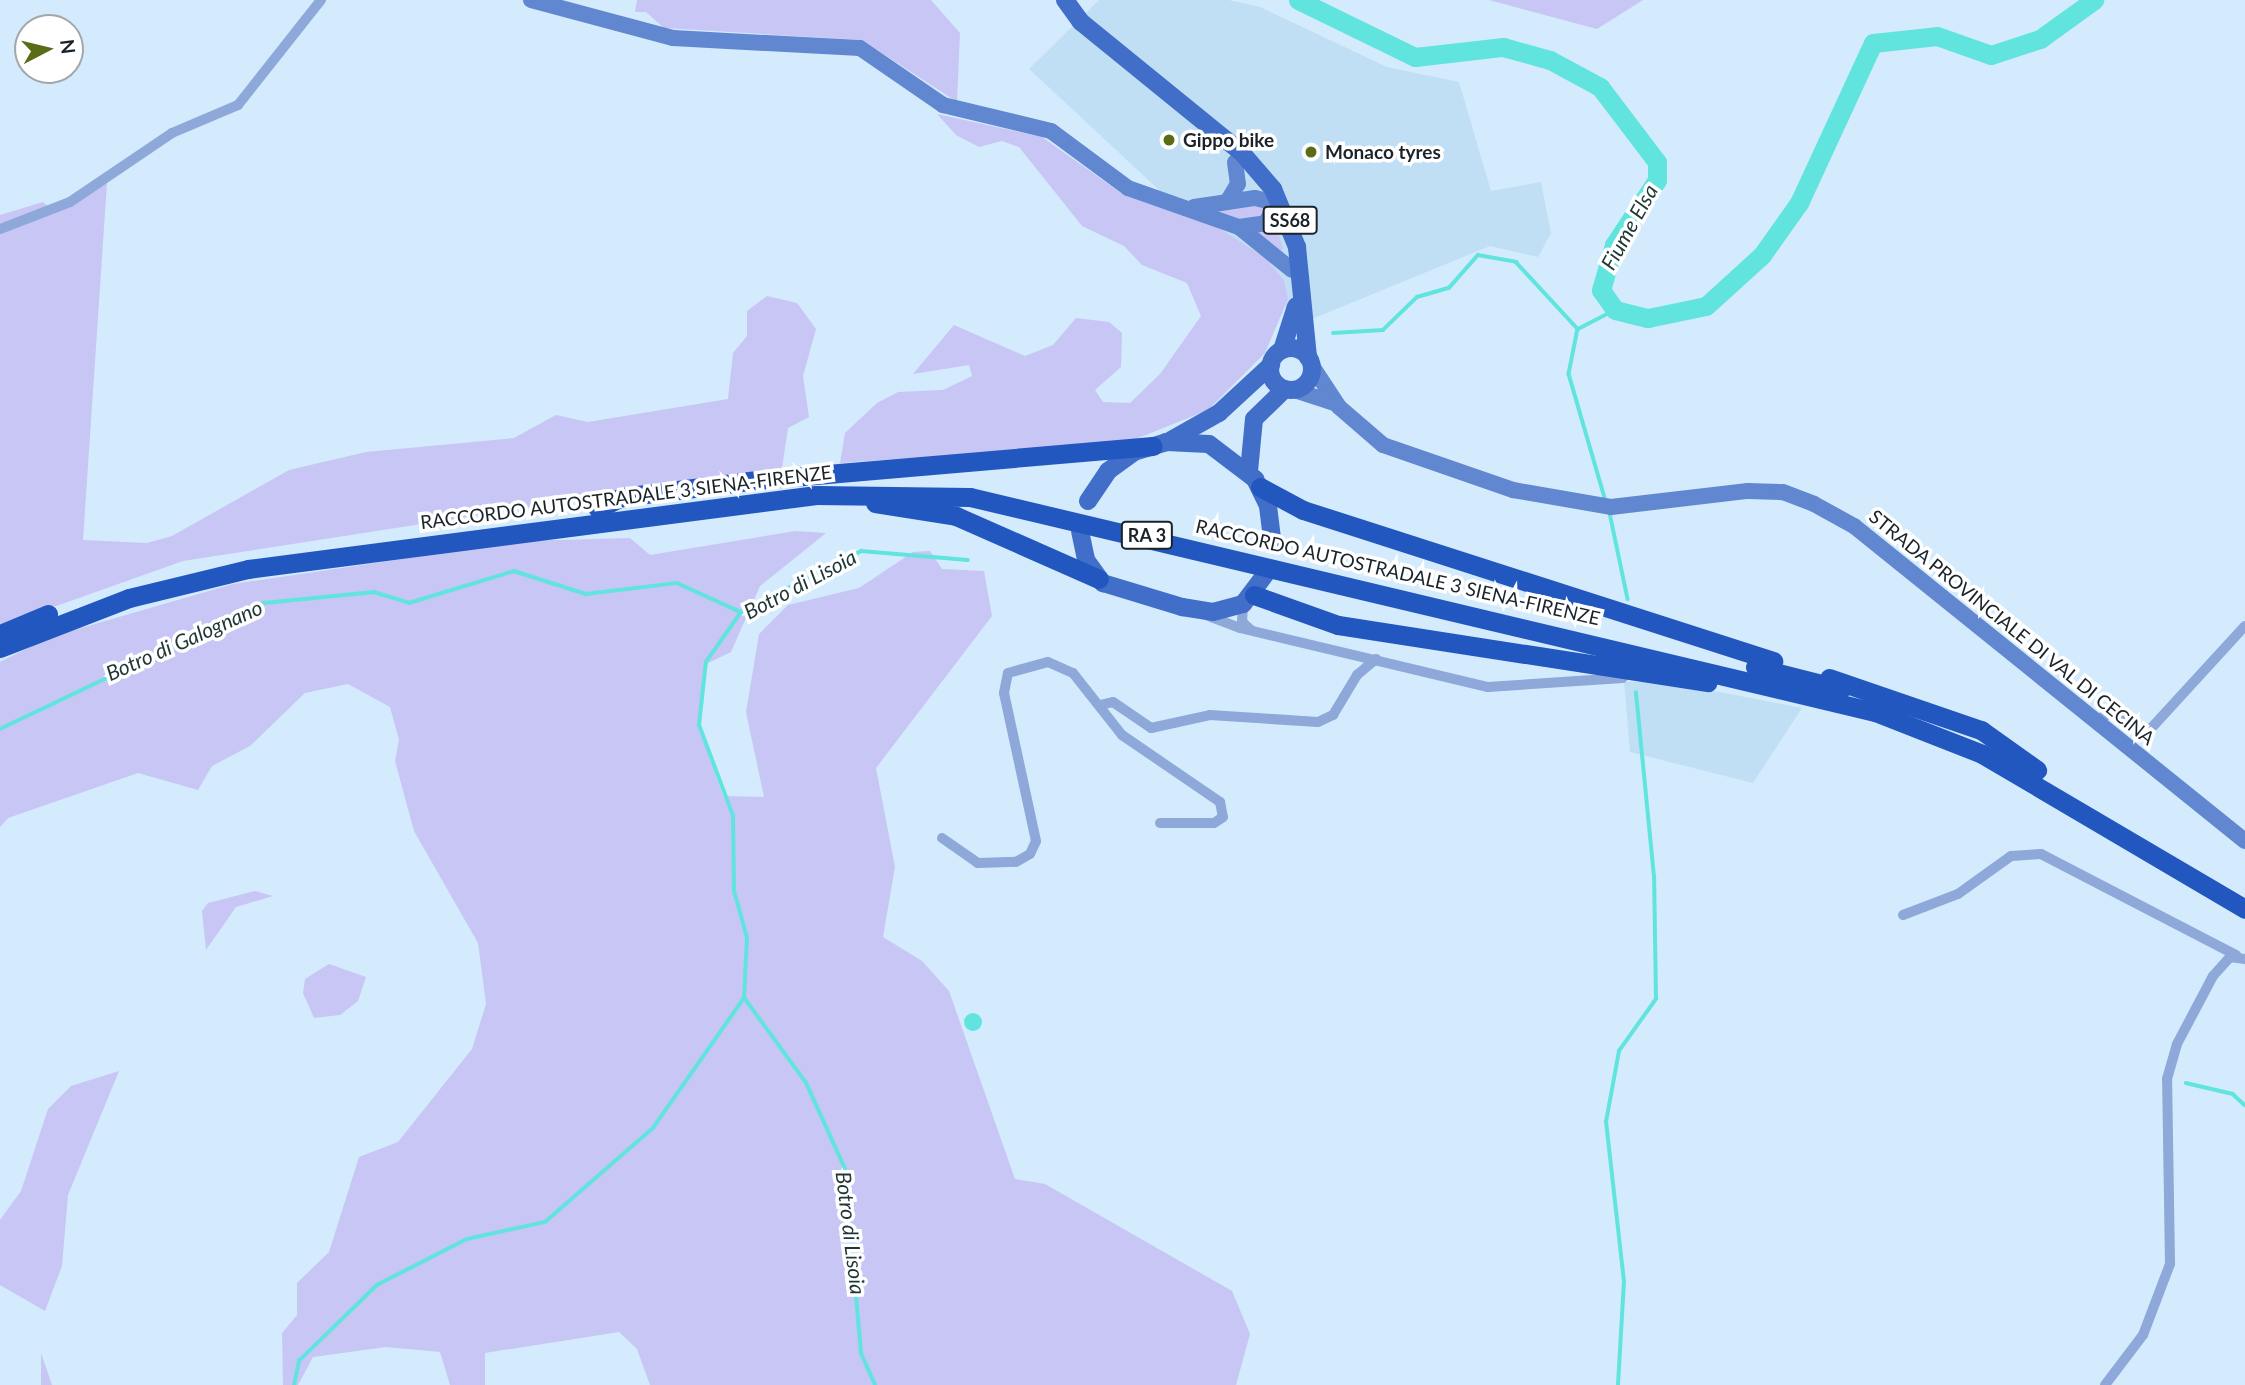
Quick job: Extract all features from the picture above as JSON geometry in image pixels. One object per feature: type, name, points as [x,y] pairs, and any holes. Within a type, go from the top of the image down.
[{"type":"highway","points":[[598,509],[622,497],[794,475],[1160,444]]},
{"type":"highway","name":"RACCORDO AUTOSTRADALE 3 SIENA-FIRENZE","points":[[0,634],[181,570],[598,509],[886,479],[1031,496],[1831,687],[1957,729],[2036,770],[2245,896]]},
{"type":"highway","points":[[1255,479],[1303,510],[1927,708],[2002,740],[2036,770]]},
{"type":"highway","name":"RACCORDO AUTOSTRADALE 3 SIENA-FIRENZE","points":[[0,648],[89,611],[206,577],[540,530],[859,492],[936,493],[1020,506],[1875,712],[1982,754],[2245,909]]},
{"type":"highway","points":[[540,530],[572,535],[820,503],[900,505],[975,523],[1099,579]]},
{"type":"highway","points":[[1248,599],[1338,625],[1716,683],[1866,718],[1951,748],[2088,826],[2113,832]]},
{"type":"main road","points":[[531,0],[673,37],[860,48],[939,103],[1051,131],[1128,188],[1190,207],[1238,227],[1296,268]]},
{"type":"main road","name":"SS68","points":[[1065,0],[1081,22],[1243,161],[1287,213],[1310,362]]},
{"type":"main road","points":[[1227,202],[1238,184],[1243,161]]},
{"type":"main road","name":"SS68","points":[[1243,161],[1273,205],[1296,268],[1296,314],[1282,350],[1271,365]]},
{"type":"main road","points":[[1190,207],[1227,202],[1273,205],[1263,224],[1238,227]]},
{"type":"main road","points":[[1273,544],[1255,479],[1254,419],[1289,390],[1306,384],[1310,362],[1282,350]]},
{"type":"main road","name":"STRADA PROVINCIALE DI VAL DI CECINA","points":[[1310,362],[1339,407],[1370,437],[1405,457],[1574,505],[1611,507],[1748,491],[1804,500],[1854,526],[2245,841]]},
{"type":"main road","points":[[1271,365],[1275,383],[1289,390]]},
{"type":"main road","points":[[1088,501],[1115,464],[1219,413],[1271,365]]},
{"type":"main road","name":"STRADA PROVINCIALE DI VAL DI CECINA","points":[[1289,390],[1339,407]]},
{"type":"main road","points":[[1160,444],[1209,444],[1255,479]]},
{"type":"main road","points":[[1080,531],[1099,579],[1121,592],[1198,611],[1248,599],[1266,574]]},
{"type":"street","points":[[0,229],[71,202],[172,133],[238,105],[321,0]]},
{"type":"street","points":[[1248,599],[1242,622],[1251,630]]},
{"type":"street","points":[[1198,611],[1251,630],[1506,689],[1623,678]]},
{"type":"street","points":[[2095,721],[2110,713],[2145,736],[2245,626]]},
{"type":"street","points":[[1100,705],[1113,702],[1151,728],[1210,715],[1318,722],[1333,715],[1357,675],[1376,659]]},
{"type":"street","points":[[942,838],[978,863],[1016,862],[1036,841],[1008,728],[1008,673],[1048,662],[1073,673],[1122,736],[1220,802],[1223,817],[1214,823],[1160,823]]},
{"type":"street","points":[[1903,915],[1958,894],[2011,856],[2040,854],[2241,957],[2213,976],[2177,1044],[2167,1079],[2170,1264],[2143,1335],[2105,1385]]},
{"type":"shaded area","points":[[637,0],[931,0],[960,33],[957,102],[862,40],[664,28],[646,12],[635,12]]},
{"type":"shaded area","points":[[1099,0],[1229,0],[1260,7],[1387,67],[1459,82],[1491,191],[1541,182],[1551,233],[1538,257],[1490,246],[1312,319],[1287,309],[1029,69]]},
{"type":"shaded area","points":[[1489,0],[1643,0],[1597,29]]},
{"type":"shaded area","points":[[937,114],[1042,137],[1121,193],[1217,227],[1264,257],[1284,280],[1288,299],[1265,353],[1208,410],[1126,443],[840,463],[845,433],[877,403],[898,392],[943,390],[972,376],[969,365],[913,374],[954,325],[1025,356],[1053,345],[1076,318],[1109,322],[1122,333],[1121,367],[1095,390],[1103,402],[1130,403],[1160,374],[1201,316],[1187,283],[1142,265],[1124,246],[1082,226],[1019,147],[1002,141],[979,147],[956,135]]},
{"type":"shaded area","points":[[107,183],[83,540],[147,543],[172,536],[289,470],[366,452],[514,438],[556,415],[588,422],[728,399],[733,353],[747,336],[747,311],[767,296],[797,303],[816,329],[803,376],[809,417],[788,428],[782,468],[183,561],[0,626],[0,232],[60,210]]},
{"type":"shaded area","points":[[43,202],[49,207],[0,224],[0,215]]},
{"type":"shaded area","points":[[1236,204],[1266,206],[1265,216],[1245,222],[1215,211]]},
{"type":"shaded area","points":[[1275,222],[1283,248],[1280,253],[1257,233]]},
{"type":"shaded area","points":[[795,531],[826,533],[760,586],[731,652],[706,664],[698,725],[723,796],[764,797],[746,712],[759,634],[788,605],[859,588],[913,552],[930,551],[942,569],[984,571],[992,616],[876,768],[895,867],[883,937],[922,961],[949,991],[1015,1179],[1045,1184],[1232,1291],[1250,1334],[1236,1385],[650,1385],[637,1349],[619,1332],[485,1353],[485,1385],[450,1385],[440,1352],[386,1347],[313,1357],[298,1385],[283,1385],[282,1333],[297,1315],[297,1283],[329,1252],[359,1157],[398,1142],[472,1049],[486,1004],[478,943],[414,831],[395,761],[399,740],[390,707],[348,684],[305,693],[250,746],[212,766],[198,790],[138,773],[8,818],[0,827],[0,662],[50,637],[233,584],[524,541],[630,538],[650,555]]},
{"type":"shaded area","points":[[1624,682],[1668,682],[1802,708],[1753,783],[1630,752]]},
{"type":"shaded area","points":[[255,891],[273,896],[236,907],[206,950],[202,911],[208,903]]},
{"type":"shaded area","points":[[329,964],[366,977],[358,1001],[340,1015],[314,1018],[303,993],[305,979]]},
{"type":"shaded area","points":[[973,1013],[979,1016],[982,1022],[979,1028],[973,1031],[967,1028],[964,1022],[967,1016]]},
{"type":"shaded area","points":[[119,1071],[68,1195],[62,1266],[45,1311],[0,1285],[0,1220],[21,1191],[48,1109],[71,1086]]},
{"type":"shaded area","points":[[41,1353],[52,1385],[41,1385]]},
{"type":"waterway","name":"Fiume Elsa","points":[[1298,0],[1415,57],[1503,47],[1550,60],[1600,87],[1657,162],[1657,180],[1614,245],[1601,290],[1615,310],[1648,318],[1706,306],[1762,255],[1799,203],[1873,43],[1937,36],[1991,55],[2040,39],[2094,0]]},
{"type":"waterway","points":[[1333,333],[1383,330],[1417,297],[1449,288],[1478,255],[1516,262],[1578,329],[1615,310]]},
{"type":"waterway","points":[[1578,329],[1569,374],[1606,501]]},
{"type":"waterway","points":[[1610,513],[1628,599]]},
{"type":"waterway","name":"Botro di Lisoia","points":[[875,1385],[861,1353],[845,1169],[806,1083],[744,998],[747,938],[734,891],[733,816],[699,725],[706,662],[741,612],[861,551],[968,560]]},
{"type":"waterway","name":"Botro di Galognano","points":[[0,729],[264,603],[374,592],[409,603],[514,571],[586,594],[677,583],[741,612]]},
{"type":"waterway","points":[[1618,1385],[1624,1282],[1606,1122],[1619,1051],[1656,999],[1654,877],[1636,693]]},
{"type":"waterway","points":[[294,1385],[299,1361],[377,1285],[467,1239],[545,1222],[653,1128],[744,998]]},
{"type":"waterway","points":[[2186,1083],[2233,1094],[2245,1105]]},
{"type":"place","name":"Gippo bike","points":[[1169,140]]},
{"type":"place","name":"Monaco tyres","points":[[1311,152]]}]
